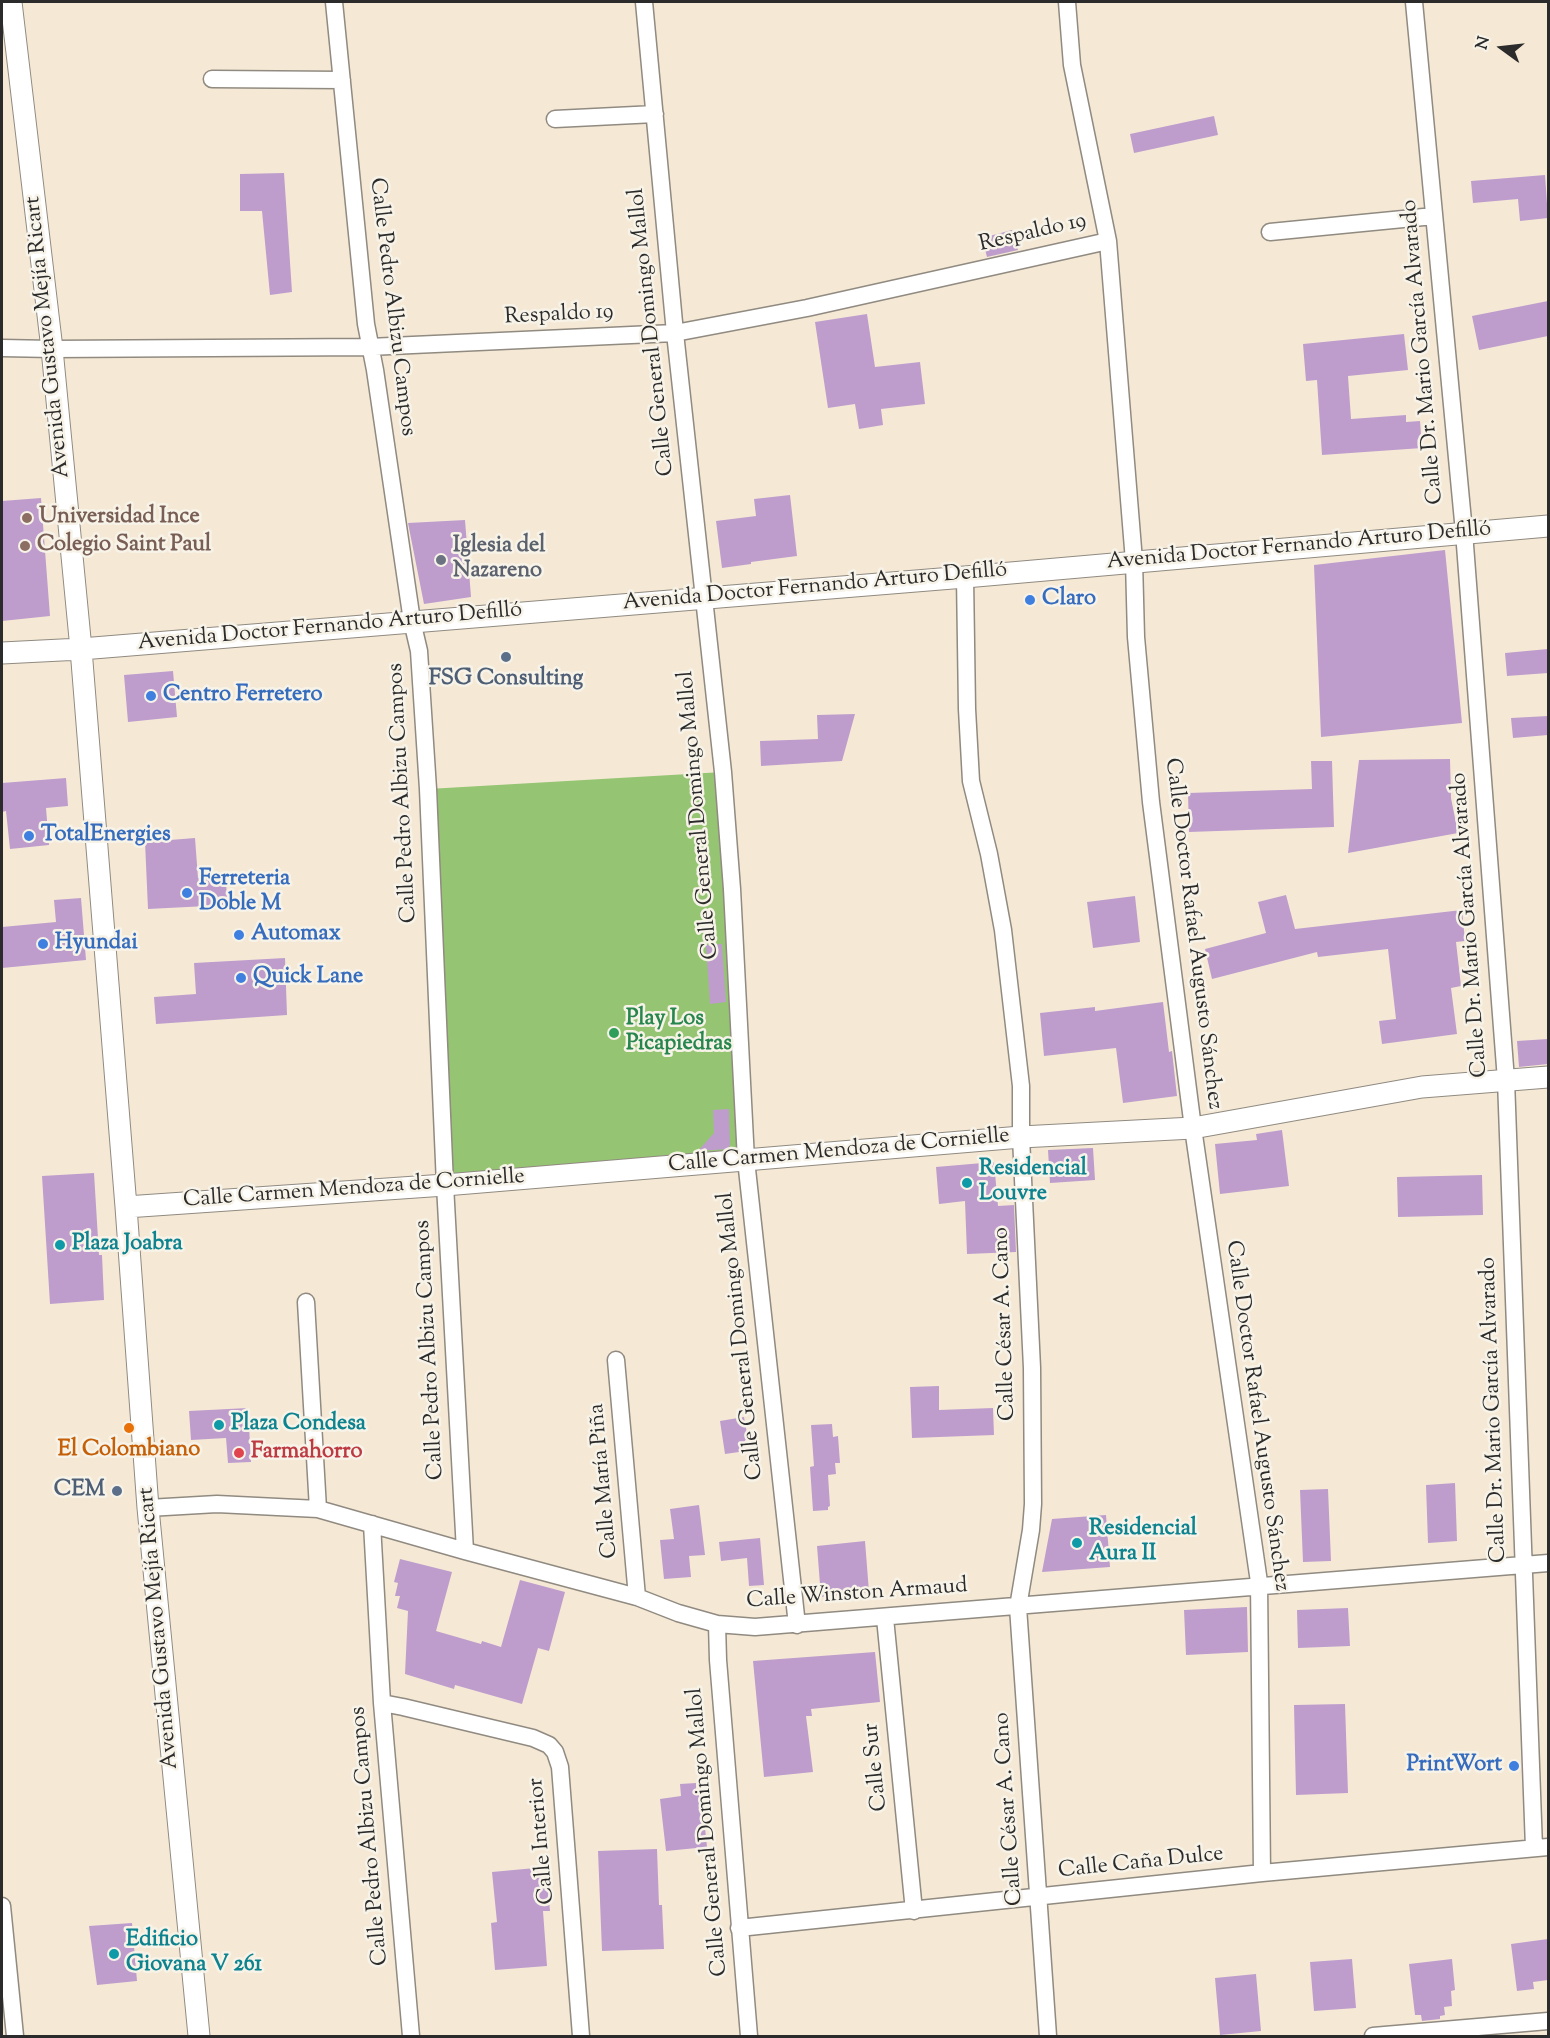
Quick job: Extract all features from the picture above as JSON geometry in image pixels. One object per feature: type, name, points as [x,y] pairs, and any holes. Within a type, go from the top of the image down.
[{"type":"street","name":"Avenida Gustavo Mejía Ricart","points":[[11,2],[52,349],[81,649],[148,1508],[198,2037]]},
{"type":"street","name":"Calle Pedro Albizu Campos","points":[[334,2],[369,347],[375,370],[412,621],[419,651],[428,789],[445,1185],[465,1551]]},
{"type":"street","name":"Calle General Domingo Mallol","points":[[644,2],[675,333],[723,772],[746,1160],[797,1626]]},
{"type":"street","name":"Calle Doctor Rafael Augusto Sánchez","points":[[1067,2],[1072,65],[1108,241],[1134,561],[1136,637],[1151,802],[1193,1128],[1259,1587],[1262,1874]]},
{"type":"street","name":"Calle Dr. Mario García Alvarado","points":[[1414,2],[1464,532],[1506,1080],[1524,1565],[1541,1847]]},
{"type":"street","points":[[212,79],[342,80]]},
{"type":"street","points":[[555,119],[655,114]]},
{"type":"street","points":[[1270,232],[1434,216]]},
{"type":"street","name":"Respaldo 19","points":[[2,348],[369,347],[675,333],[807,308],[1108,241]]},
{"type":"street","name":"Avenida Doctor Fernando Arturo Defilló","points":[[2,653],[81,649],[965,577],[1548,526]]},
{"type":"street","name":"Calle César A. Cano","points":[[965,577],[970,773],[1004,930],[1021,1086],[1021,1137],[1032,1368],[1033,1504],[1018,1607],[1048,2037]]},
{"type":"street","name":"Calle Carmen Mendoza de Cornielle","points":[[126,1207],[445,1185],[1021,1137],[1193,1128],[1422,1087],[1548,1077]]},
{"type":"street","points":[[306,1302],[318,1509]]},
{"type":"street","name":"Calle María Piña","points":[[616,1360],[637,1597]]},
{"type":"street","name":"Calle Winston Armaud","points":[[148,1508],[217,1504],[318,1509],[637,1597],[678,1613],[717,1623],[755,1628],[1548,1563]]},
{"type":"street","name":"Calle Pedro Albizu Campos","points":[[372,1524],[382,1703],[411,2037]]},
{"type":"street","name":"Calle Sur","points":[[885,1618],[914,1911]]},
{"type":"street","name":"Calle General Domingo Mallol","points":[[717,1623],[718,1660],[749,2037]]},
{"type":"street","name":"Calle Interior","points":[[382,1703],[533,1738],[549,1745],[555,1752],[560,1767],[581,2037]]},
{"type":"street","name":"Calle Caña Dulce","points":[[739,1928],[1541,1847]]},
{"type":"street","points":[[2,1906],[15,2037]]},
{"type":"street","points":[[1373,2037],[1548,2021]]},
{"type":"green space","points":[[723,772],[746,1160],[445,1185],[428,789]]},
{"type":"building","points":[[1214,116],[1218,135],[1134,153],[1130,134]]},
{"type":"building","points":[[284,173],[292,292],[270,295],[262,211],[240,211],[240,174]]},
{"type":"building","points":[[1545,175],[1548,218],[1520,221],[1518,199],[1473,203],[1471,181]]},
{"type":"building","points":[[1012,230],[1018,250],[987,257],[982,238]]},
{"type":"building","points":[[1548,301],[1548,336],[1479,350],[1472,316]]},
{"type":"building","points":[[867,314],[875,367],[920,362],[925,404],[881,409],[883,425],[859,429],[855,404],[828,408],[815,322]]},
{"type":"building","points":[[1404,334],[1408,370],[1348,376],[1351,419],[1406,415],[1406,422],[1420,421],[1422,448],[1322,455],[1317,380],[1306,381],[1303,344]]},
{"type":"building","points":[[790,495],[797,556],[722,568],[716,521],[756,516],[754,499]]},
{"type":"building","points":[[41,498],[50,616],[2,621],[2,501]]},
{"type":"building","name":"Iglesia del Nazareno","points":[[465,520],[471,597],[424,604],[408,523]]},
{"type":"building","points":[[1445,550],[1462,723],[1321,737],[1314,565]]},
{"type":"building","points":[[1548,649],[1548,673],[1507,676],[1505,653]]},
{"type":"building","name":"Centro Ferretero","points":[[173,671],[177,717],[128,722],[124,675]]},
{"type":"building","points":[[855,714],[842,761],[761,766],[760,741],[818,739],[817,715]]},
{"type":"building","points":[[1548,716],[1548,735],[1513,738],[1511,718]]},
{"type":"building","points":[[1450,759],[1451,798],[1458,833],[1348,853],[1359,760]]},
{"type":"building","points":[[1311,761],[1332,761],[1334,827],[1189,832],[1188,793],[1312,789]]},
{"type":"building","points":[[66,778],[68,806],[46,808],[49,845],[10,849],[6,811],[2,812],[2,783]]},
{"type":"building","points":[[195,838],[198,878],[226,877],[227,905],[148,909],[145,842]]},
{"type":"building","points":[[1286,895],[1295,929],[1462,910],[1465,941],[1456,942],[1461,986],[1451,988],[1457,1034],[1382,1044],[1379,1021],[1396,1019],[1388,949],[1318,957],[1317,952],[1212,979],[1205,949],[1266,933],[1258,902]]},
{"type":"building","points":[[1135,896],[1140,942],[1093,948],[1087,902]]},
{"type":"building","name":"Hyundai","points":[[81,898],[86,960],[2,968],[2,927],[56,922],[54,900]]},
{"type":"building","points":[[722,944],[726,1002],[710,1004],[706,945]]},
{"type":"building","name":"Quick Lane","points":[[285,958],[287,1015],[156,1024],[154,997],[196,994],[194,963]]},
{"type":"building","points":[[1163,1002],[1177,1096],[1123,1103],[1116,1048],[1044,1056],[1040,1013],[1095,1007],[1095,1011]]},
{"type":"building","points":[[1548,1039],[1548,1064],[1519,1067],[1517,1041]]},
{"type":"building","points":[[729,1109],[730,1145],[728,1149],[698,1151],[714,1133],[713,1110]]},
{"type":"building","points":[[1282,1130],[1289,1186],[1220,1194],[1215,1144],[1257,1140],[1256,1134]]},
{"type":"building","points":[[1093,1148],[1095,1180],[1050,1183],[1048,1150]]},
{"type":"building","points":[[994,1162],[998,1206],[1014,1205],[1016,1252],[967,1254],[965,1201],[939,1204],[936,1167]]},
{"type":"building","name":"Plaza Joabra","points":[[94,1173],[104,1300],[50,1304],[42,1176]]},
{"type":"building","points":[[1482,1175],[1483,1215],[1398,1217],[1397,1177]]},
{"type":"building","points":[[939,1386],[939,1410],[993,1408],[994,1435],[912,1438],[910,1387]]},
{"type":"building","name":"Plaza Condesa","points":[[248,1408],[251,1462],[228,1463],[226,1438],[191,1440],[189,1411]]},
{"type":"building","points":[[744,1417],[748,1439],[745,1440],[746,1451],[725,1454],[720,1421]]},
{"type":"building","points":[[832,1424],[833,1437],[838,1436],[840,1463],[835,1463],[836,1474],[828,1475],[830,1506],[828,1510],[813,1511],[810,1467],[814,1466],[811,1425]]},
{"type":"building","points":[[1455,1483],[1457,1541],[1428,1543],[1426,1485]]},
{"type":"building","points":[[1328,1489],[1331,1561],[1303,1562],[1300,1490]]},
{"type":"building","points":[[699,1505],[705,1555],[689,1556],[691,1577],[664,1579],[660,1540],[674,1539],[670,1509]]},
{"type":"building","name":"Residencial Aura II","points":[[1106,1515],[1110,1567],[1042,1572],[1052,1519]]},
{"type":"building","points":[[760,1538],[764,1585],[749,1586],[747,1558],[721,1561],[719,1542]]},
{"type":"building","points":[[865,1541],[869,1592],[821,1597],[817,1546]]},
{"type":"building","points":[[400,1559],[452,1572],[436,1631],[481,1644],[482,1641],[501,1647],[520,1580],[565,1592],[549,1651],[538,1648],[522,1704],[455,1685],[454,1689],[405,1674],[408,1611],[397,1608],[400,1596],[395,1596],[398,1583],[394,1582]]},
{"type":"building","points":[[1247,1607],[1248,1652],[1186,1655],[1184,1610]]},
{"type":"building","points":[[1348,1608],[1350,1646],[1298,1648],[1297,1610]]},
{"type":"building","points":[[875,1652],[880,1702],[811,1709],[812,1716],[806,1716],[813,1772],[764,1777],[753,1661]]},
{"type":"building","points":[[1345,1704],[1348,1793],[1296,1795],[1294,1705]]},
{"type":"building","points":[[696,1783],[696,1791],[701,1790],[707,1847],[666,1851],[660,1799],[681,1796],[680,1784]]},
{"type":"building","points":[[657,1849],[659,1905],[662,1905],[664,1949],[602,1951],[598,1851]]},
{"type":"building","points":[[546,1867],[550,1911],[543,1911],[547,1966],[495,1970],[491,1923],[497,1922],[492,1872]]},
{"type":"building","name":"Edificio Giovana V 261","points":[[132,1923],[137,1981],[97,1985],[89,1926]]},
{"type":"building","points":[[1548,1939],[1548,1980],[1533,1982],[1534,1989],[1517,1991],[1511,1944]]},
{"type":"building","points":[[1352,1959],[1356,2008],[1314,2011],[1310,1962]]},
{"type":"building","points":[[1452,1959],[1455,1990],[1451,1991],[1452,2006],[1444,2007],[1445,2015],[1440,2016],[1440,2019],[1422,2021],[1421,2015],[1415,2015],[1409,1964]]},
{"type":"building","points":[[1256,1974],[1261,2031],[1220,2035],[1215,1978]]},
{"type":"place","name":"Universidad Ince","points":[[27,518]]},
{"type":"place","name":"Colegio Saint Paul","points":[[25,546]]},
{"type":"place","name":"Iglesia del Nazareno","points":[[441,560]]},
{"type":"place","name":"Claro","points":[[1030,600]]},
{"type":"place","name":"FSG Consulting","points":[[506,657]]},
{"type":"place","name":"Centro Ferretero","points":[[151,696]]},
{"type":"place","name":"TotalEnergies","points":[[29,836]]},
{"type":"place","name":"Ferreteria Doble M","points":[[187,893]]},
{"type":"place","name":"Automax","points":[[239,935]]},
{"type":"place","name":"Hyundai","points":[[43,944]]},
{"type":"place","name":"Quick Lane","points":[[241,978]]},
{"type":"place","name":"Play Los Picapiedras","points":[[614,1033]]},
{"type":"place","name":"Residencial Louvre","points":[[967,1183]]},
{"type":"place","name":"Plaza Joabra","points":[[60,1245]]},
{"type":"place","name":"Plaza Condesa","points":[[219,1425]]},
{"type":"place","name":"El Colombiano","points":[[129,1428]]},
{"type":"place","name":"Farmahorro","points":[[239,1453]]},
{"type":"place","name":"CEM","points":[[117,1491]]},
{"type":"place","name":"Residencial Aura II","points":[[1077,1543]]},
{"type":"place","name":"PrintWort","points":[[1514,1766]]},
{"type":"place","name":"Edificio Giovana V 261","points":[[114,1954]]}]
